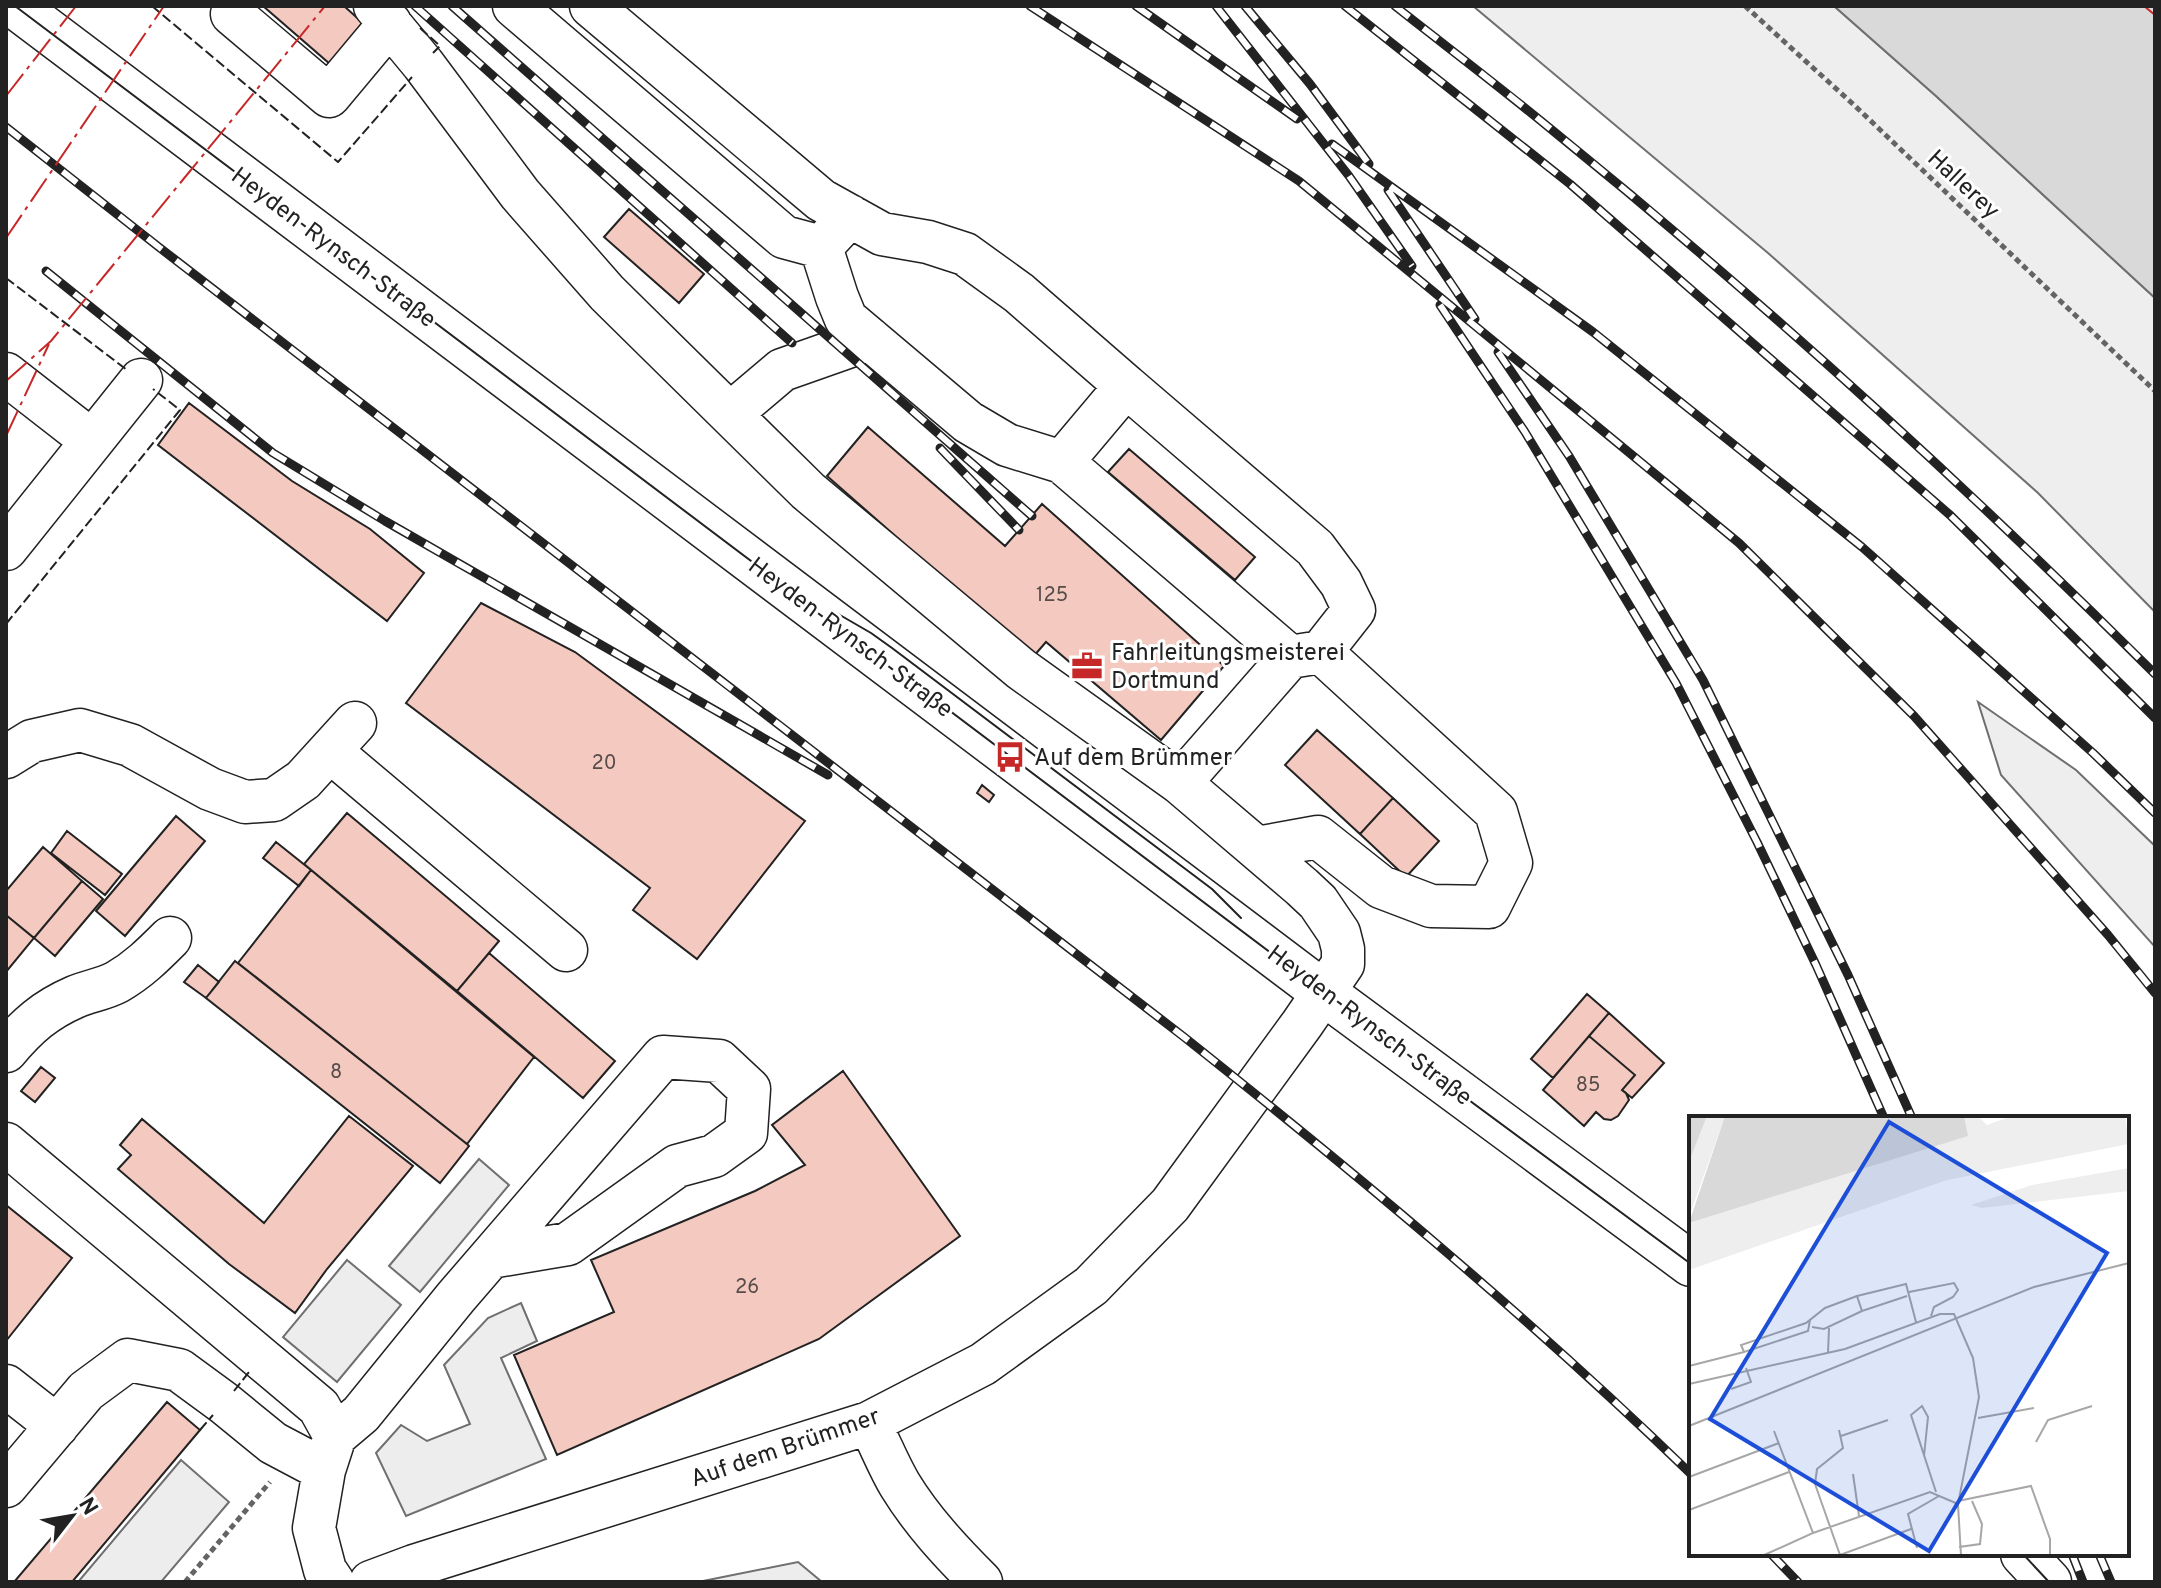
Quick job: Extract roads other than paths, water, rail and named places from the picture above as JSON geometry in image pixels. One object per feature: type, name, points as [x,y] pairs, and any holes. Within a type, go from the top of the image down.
[{"type":"main road","name":"Heyden-Rynsch-Straße","points":[[15,6],[1324,993],[1689,1263]]},
{"type":"main road","points":[[2025,1556],[2049,1582]]},
{"type":"street","points":[[514,6],[784,237],[821,247]]},
{"type":"street","points":[[591,6],[821,200],[882,234],[928,242],[965,254],[1019,293],[1315,548],[1341,583],[1354,610],[1306,654],[1180,783]]},
{"type":"street","points":[[232,14],[329,96],[382,14]]},
{"type":"street","name":"Auf dem Brümmer","points":[[371,1582],[869,1423],[983,1364],[1091,1286],[1170,1205],[1343,964],[1339,933],[1318,902],[1180,783],[1021,669],[808,491],[607,293],[520,194],[382,14]]},
{"type":"street","points":[[821,247],[850,216]]},
{"type":"street","points":[[821,247],[846,319],[968,422],[1007,445],[1062,462],[1306,654],[1496,812],[1511,863],[1489,907],[1431,906],[1381,887],[1318,837],[1257,848]]},
{"type":"street","points":[[730,414],[782,370],[870,339]]},
{"type":"street","points":[[6,374],[92,441]]},
{"type":"street","points":[[6,549],[141,380]]},
{"type":"street","points":[[1062,462],[1126,386]]},
{"type":"street","points":[[6,757],[32,741],[80,730],[130,745],[210,789],[245,802],[274,800],[303,780],[342,737],[566,950]]},
{"type":"street","points":[[6,1051],[44,1012],[77,996],[113,985],[140,968],[170,938]]},
{"type":"street","points":[[317,1453],[361,1414],[491,1257],[663,1057],[719,1061],[749,1089],[746,1133],[714,1156],[677,1166],[568,1244],[491,1257]]},
{"type":"street","points":[[6,1144],[319,1407],[314,1528],[325,1570],[333,1582]]},
{"type":"street","points":[[6,1486],[86,1391],[128,1360],[179,1370],[273,1443],[317,1453]]},
{"type":"street","points":[[6,1386],[57,1426]]},
{"type":"street","points":[[869,1423],[901,1486],[922,1517],[981,1582]]},
{"type":"tram line","points":[[15,6],[1324,993],[1689,1263]]},
{"type":"tram line","points":[[833,611],[892,648],[1212,889],[1241,918]]},
{"type":"tram line","points":[[2025,1556],[2049,1582]]},
{"type":"railway","points":[[415,6],[792,343]]},
{"type":"railway","points":[[452,6],[1032,516]]},
{"type":"railway","points":[[1030,6],[1299,181],[1739,543],[1914,716],[2108,935],[2155,993]]},
{"type":"railway","points":[[1136,6],[1297,119]]},
{"type":"railway","points":[[1216,6],[1349,176],[1412,266]]},
{"type":"railway","points":[[1245,6],[1310,84],[1369,164]]},
{"type":"railway","points":[[1345,6],[1570,184],[1950,515],[2155,718]]},
{"type":"railway","points":[[1395,6],[1630,194],[1784,326],[2009,532],[2155,674]]},
{"type":"railway","points":[[6,127],[1184,1037],[1379,1195],[1506,1304],[1689,1472]]},
{"type":"railway","points":[[1332,144],[1593,332],[1862,547],[2093,753],[2155,813]]},
{"type":"railway","points":[[1388,190],[1475,319]]},
{"type":"railway","points":[[46,271],[273,453],[385,521],[828,775]]},
{"type":"railway","points":[[1440,305],[1525,432],[1676,683],[1816,965],[1883,1116]]},
{"type":"railway","points":[[1498,352],[1569,456],[1703,680],[1848,975],[1911,1116]]},
{"type":"railway","points":[[940,448],[1019,530]]},
{"type":"railway","points":[[1773,1556],[1798,1582]]},
{"type":"railway","points":[[2073,1556],[2083,1582]]},
{"type":"railway","points":[[2100,1556],[2111,1582]]},
{"type":"place","name":"Fahrleitungsmeisterei Dortmund","points":[[1087,666]]},
{"type":"place","name":"Auf dem Brümmer","points":[[1010,757]]}]
